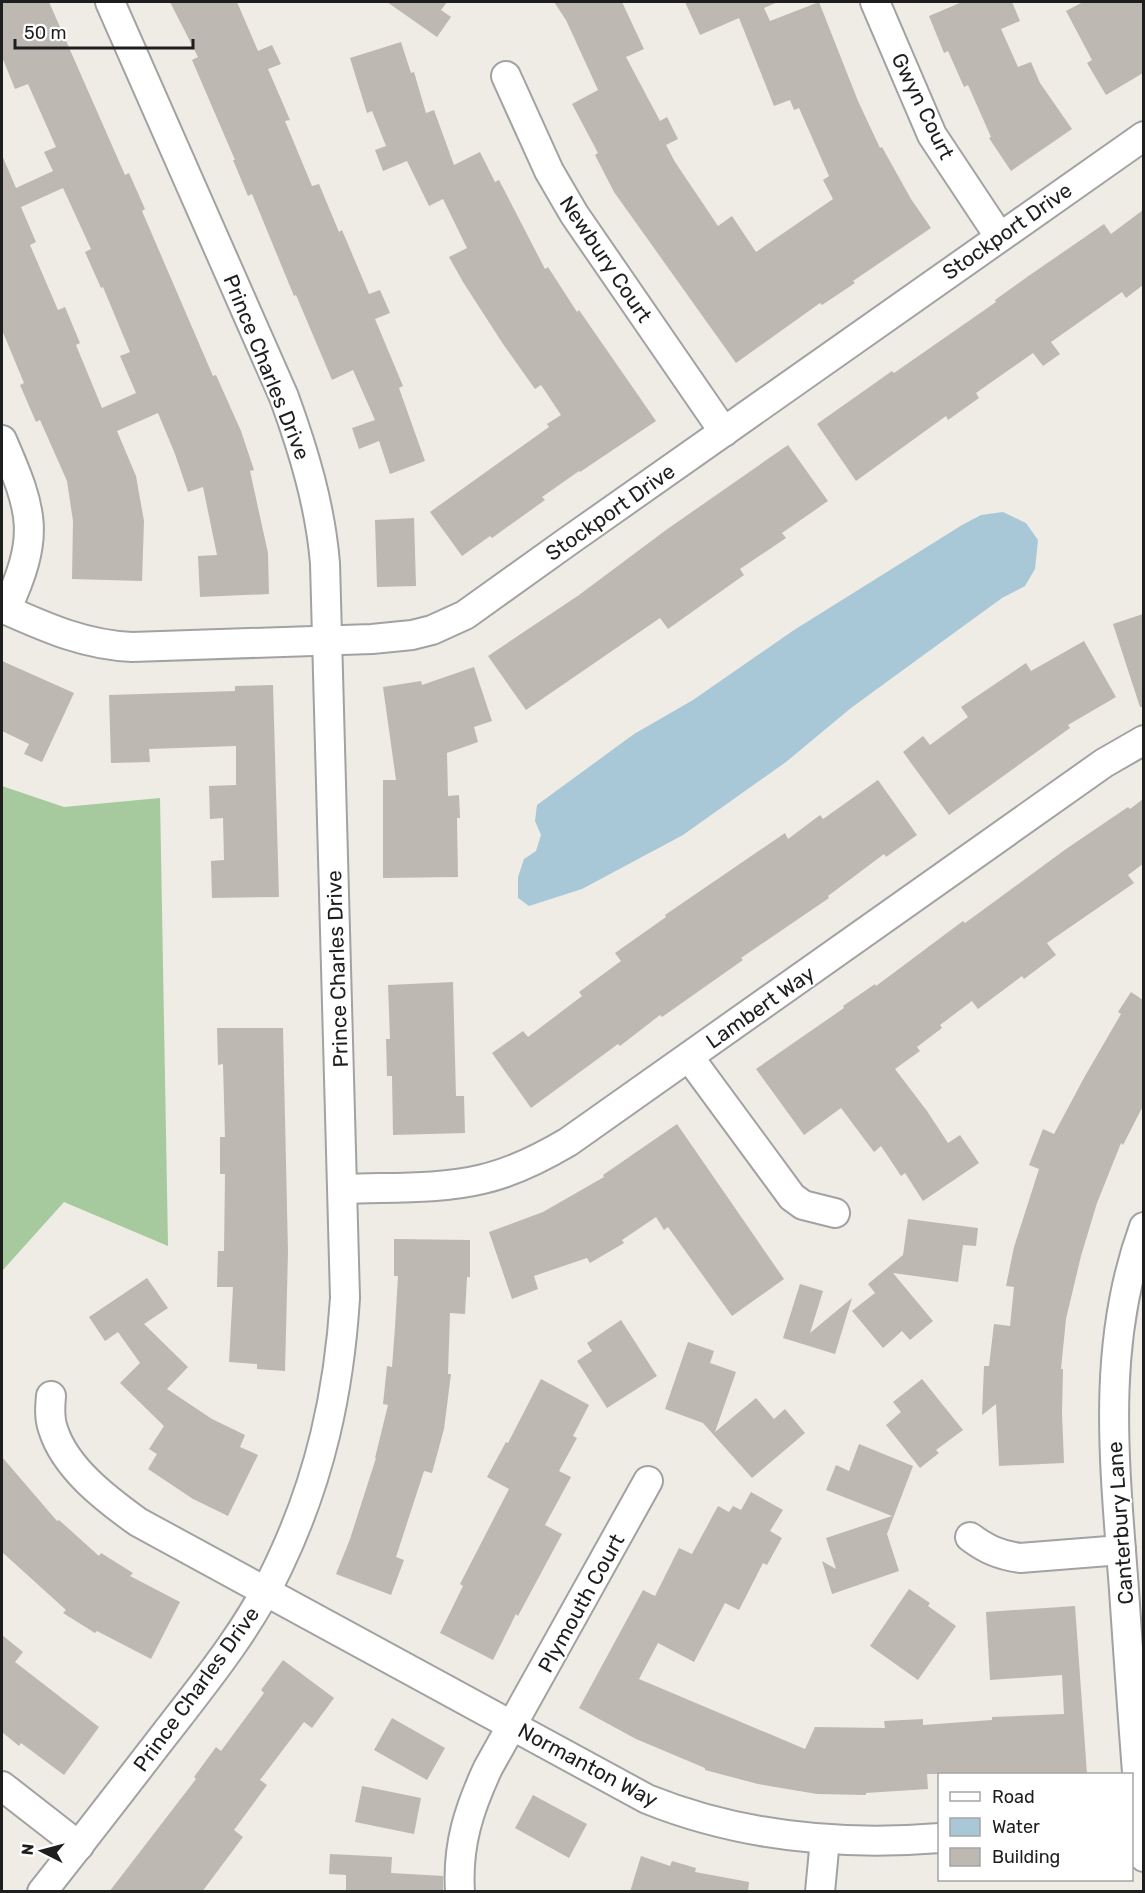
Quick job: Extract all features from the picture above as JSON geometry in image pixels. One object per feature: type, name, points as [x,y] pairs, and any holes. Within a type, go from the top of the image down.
[{"type":"street","name":"Prince Charles Drive","points":[[42,1892],[206,1682],[234,1644],[266,1592],[303,1511],[321,1457],[339,1362],[345,1298],[344,1189],[322,534],[313,482],[284,397],[110,2]]},
{"type":"street","name":"Gwyn Court","points":[[875,2],[932,135],[999,236]]},
{"type":"street","name":"Newbury Court","points":[[506,76],[549,171],[565,200],[724,432]]},
{"type":"street","name":"Stockport Drive","points":[[4,609],[72,638],[112,646],[372,639],[412,635],[432,630],[465,615],[1143,136]]},
{"type":"street","points":[[2,440],[19,478],[29,522],[26,563],[4,609]]},
{"type":"street","name":"Lambert Way","points":[[344,1189],[458,1184],[483,1179],[521,1167],[568,1142],[1094,769],[1143,740]]},
{"type":"street","points":[[689,1057],[792,1197],[803,1205],[835,1213]]},
{"type":"street","name":"Canterbury Lane","points":[[1143,1227],[1122,1300],[1113,1405],[1136,1823],[1143,1857]]},
{"type":"street","name":"Normanton Way","points":[[51,1396],[52,1428],[60,1445],[90,1484],[138,1522],[621,1785],[671,1809],[743,1828],[825,1839],[873,1841],[938,1838]]},
{"type":"street","name":"Plymouth Court","points":[[460,1892],[459,1875],[465,1823],[488,1768],[648,1481]]},
{"type":"street","points":[[970,1537],[986,1549],[1003,1556],[1020,1558],[1121,1550]]},
{"type":"street","points":[[2,1786],[78,1846]]},
{"type":"street","points":[[820,1892],[825,1839]]},
{"type":"green space","points":[[2,786],[64,807],[160,798],[168,1246],[64,1202],[2,1271]]},
{"type":"water","points":[[1003,512],[1026,523],[1038,540],[1035,569],[1025,586],[1002,598],[925,654],[851,708],[786,762],[683,835],[582,889],[529,906],[518,898],[518,877],[524,859],[536,851],[541,835],[535,821],[537,805],[634,734],[693,700],[794,630],[962,525],[981,515]]},
{"type":"building","points":[[2,2],[49,2],[125,175],[129,173],[145,209],[142,211],[213,376],[216,375],[241,431],[254,470],[250,471],[268,553],[269,594],[200,597],[198,556],[217,555],[203,487],[188,492],[158,413],[117,431],[136,476],[144,521],[142,581],[72,579],[73,521],[67,481],[40,420],[36,422],[20,385],[24,383],[2,330],[2,155],[16,188],[53,171],[44,152],[56,147],[28,84],[15,89],[2,57]],"holes":[[[63,188],[91,249],[85,252],[101,288],[103,287],[130,352],[120,356],[136,393],[102,408],[76,345],[80,343],[65,307],[58,310],[30,245],[36,242],[21,207]]]},
{"type":"building","points":[[170,2],[237,2],[258,51],[272,45],[281,64],[268,69],[290,120],[285,121],[312,186],[319,184],[339,232],[342,230],[369,294],[380,290],[390,313],[375,319],[403,386],[399,388],[425,461],[390,474],[379,441],[359,449],[352,428],[375,420],[353,370],[332,380],[252,194],[248,196],[192,60],[198,57]]},
{"type":"building","points":[[387,2],[447,2],[441,10],[451,17],[437,37]]},
{"type":"building","points":[[554,2],[622,2],[644,49],[626,57],[660,121],[667,117],[678,139],[666,145],[675,162],[718,226],[732,216],[756,252],[833,199],[823,180],[829,176],[799,108],[794,110],[790,100],[774,106],[739,18],[700,35],[685,2],[778,2],[764,8],[770,21],[819,2],[858,101],[880,148],[882,147],[911,199],[931,228],[853,281],[855,283],[822,305],[820,303],[736,363],[614,192],[595,155],[598,153],[572,104],[598,90],[566,20]]},
{"type":"building","points":[[962,2],[1012,2],[1020,21],[1001,29],[1018,67],[1031,62],[1040,83],[1072,129],[1011,171],[989,138],[991,137],[968,85],[964,87],[948,51],[944,53],[929,16]]},
{"type":"building","points":[[1083,2],[1143,2],[1143,73],[1106,95],[1087,63],[1092,60],[1066,11]]},
{"type":"building","points":[[401,42],[411,73],[414,72],[426,113],[434,110],[454,165],[480,152],[495,182],[499,180],[545,269],[548,267],[577,312],[579,310],[656,421],[579,471],[542,497],[545,500],[492,538],[490,536],[462,556],[430,512],[549,427],[547,424],[561,415],[541,385],[535,389],[503,344],[449,257],[467,248],[443,199],[429,206],[407,161],[383,171],[375,150],[386,146],[372,111],[367,113],[350,58]]},
{"type":"building","points":[[1143,210],[1143,285],[1126,298],[1122,292],[1051,342],[1060,354],[1043,366],[1033,353],[976,393],[979,398],[948,420],[946,416],[856,481],[817,424],[996,302],[995,300],[1104,224],[1111,234]]},
{"type":"building","points":[[788,445],[828,501],[782,533],[786,538],[740,569],[744,575],[668,629],[660,618],[526,710],[488,656],[579,595],[666,530]]},
{"type":"building","points":[[414,518],[416,586],[377,587],[375,520]]},
{"type":"building","points":[[1143,614],[1143,707],[1140,707],[1113,624]]},
{"type":"building","points":[[1084,641],[1116,697],[1068,725],[1070,728],[949,815],[903,752],[923,736],[930,745],[968,717],[961,707],[1026,663],[1031,671]]},
{"type":"building","points":[[2,661],[74,693],[42,762],[24,754],[29,744],[2,731]]},
{"type":"building","points":[[474,667],[492,721],[474,727],[478,742],[447,753],[448,796],[459,795],[458,877],[383,878],[383,780],[396,780],[383,687],[421,681],[422,685]]},
{"type":"building","points":[[273,685],[279,897],[212,898],[211,861],[224,860],[223,818],[210,819],[209,786],[236,785],[236,746],[149,749],[150,762],[111,763],[109,695],[235,691],[235,686]]},
{"type":"building","points":[[878,780],[917,835],[886,857],[884,854],[828,896],[829,898],[741,958],[743,960],[662,1017],[660,1015],[620,1046],[618,1044],[531,1108],[492,1053],[523,1031],[528,1037],[582,996],[579,992],[621,961],[615,953],[666,917],[665,915],[785,833],[788,839],[820,815],[823,819]]},
{"type":"building","points":[[1143,799],[1143,864],[1128,875],[1134,883],[1047,943],[1056,955],[1024,979],[1022,976],[978,1009],[972,1001],[940,1025],[942,1028],[917,1047],[920,1051],[895,1069],[948,1143],[960,1135],[979,1163],[923,1201],[905,1173],[901,1176],[881,1146],[874,1152],[841,1108],[804,1135],[756,1069],[844,1008],[843,1006],[875,984],[876,986],[963,921],[965,923],[1066,849]]},
{"type":"building","points":[[453,982],[456,1096],[464,1096],[465,1133],[393,1135],[392,1076],[387,1076],[386,1039],[390,1039],[388,985]]},
{"type":"building","points":[[1131,992],[1143,1000],[1143,1106],[1123,1145],[1121,1143],[1097,1203],[1066,1319],[1061,1369],[1063,1369],[1064,1463],[999,1466],[996,1404],[982,1415],[984,1366],[989,1366],[994,1324],[1010,1326],[1014,1287],[1006,1286],[1014,1247],[1039,1169],[1029,1165],[1043,1129],[1054,1134],[1121,1014],[1118,1012]]},
{"type":"building","points":[[217,1028],[283,1028],[288,1252],[285,1371],[257,1369],[257,1364],[229,1362],[233,1287],[217,1287],[218,1251],[224,1251],[225,1174],[220,1174],[220,1137],[225,1137],[223,1064],[218,1065]]},
{"type":"building","points":[[677,1124],[784,1279],[732,1316],[668,1227],[664,1230],[656,1217],[622,1240],[624,1243],[590,1263],[587,1258],[534,1276],[538,1289],[512,1299],[489,1232],[543,1212],[604,1177],[603,1175]]},
{"type":"building","points":[[908,1219],[978,1228],[976,1246],[963,1245],[958,1282],[893,1273],[933,1321],[910,1340],[902,1331],[883,1348],[852,1311],[875,1293],[868,1284],[903,1255]]},
{"type":"building","points":[[394,1239],[470,1240],[470,1277],[467,1277],[465,1314],[450,1313],[448,1374],[451,1374],[444,1429],[432,1473],[424,1471],[396,1557],[404,1560],[391,1595],[336,1574],[350,1539],[376,1458],[388,1405],[383,1404],[387,1366],[392,1367],[398,1276],[394,1276]]},
{"type":"building","points":[[147,1278],[168,1308],[144,1324],[188,1367],[167,1389],[212,1419],[245,1435],[240,1447],[258,1455],[228,1516],[193,1499],[148,1469],[157,1454],[149,1449],[164,1426],[120,1383],[140,1363],[118,1332],[105,1341],[89,1317]]},
{"type":"building","points":[[800,1284],[823,1291],[810,1333],[852,1298],[835,1354],[783,1338]]},
{"type":"building","points":[[621,1320],[657,1376],[607,1408],[577,1361],[592,1351],[587,1343]]},
{"type":"building","points":[[688,1342],[714,1351],[710,1363],[736,1372],[715,1432],[756,1398],[774,1419],[785,1409],[805,1433],[752,1478],[703,1423],[665,1409]]},
{"type":"building","points":[[541,1379],[589,1405],[573,1436],[577,1438],[559,1471],[571,1477],[545,1525],[562,1534],[518,1616],[516,1614],[493,1660],[440,1633],[463,1586],[460,1584],[509,1489],[487,1477],[506,1442],[508,1443]]},
{"type":"building","points":[[922,1379],[963,1430],[936,1450],[939,1453],[920,1468],[886,1425],[901,1412],[893,1402]]},
{"type":"building","points":[[859,1444],[913,1466],[887,1534],[899,1571],[832,1594],[822,1561],[836,1569],[826,1538],[892,1516],[826,1490],[836,1465],[849,1471]]},
{"type":"building","points":[[2,1457],[57,1521],[59,1520],[99,1556],[101,1553],[133,1573],[130,1576],[180,1602],[151,1659],[97,1631],[95,1633],[63,1613],[66,1610],[2,1552]]},
{"type":"building","points":[[751,1492],[783,1510],[770,1531],[782,1538],[767,1565],[763,1563],[739,1610],[725,1603],[694,1662],[658,1643],[639,1679],[805,1749],[815,1727],[885,1728],[884,1721],[923,1719],[923,1725],[992,1720],[992,1717],[1064,1714],[1062,1675],[990,1680],[986,1612],[1075,1606],[1087,1773],[938,1773],[927,1774],[928,1789],[866,1793],[866,1795],[817,1794],[758,1784],[705,1770],[705,1768],[636,1739],[579,1708],[643,1590],[655,1596],[679,1548],[692,1554],[718,1506],[729,1512],[733,1506],[741,1510]]},
{"type":"building","points":[[909,1589],[930,1603],[928,1606],[956,1626],[918,1680],[870,1646]]},
{"type":"building","points":[[2,1635],[23,1652],[15,1662],[99,1727],[64,1775],[21,1743],[19,1746],[2,1732]]},
{"type":"building","points":[[283,1660],[334,1698],[312,1728],[304,1722],[260,1780],[267,1785],[234,1830],[243,1837],[202,1892],[109,1892],[196,1779],[194,1777],[216,1747],[221,1751],[264,1693],[261,1690]]},
{"type":"building","points":[[392,1718],[445,1748],[427,1780],[374,1750]]},
{"type":"building","points":[[362,1786],[421,1798],[414,1834],[355,1822]]},
{"type":"building","points":[[533,1795],[587,1824],[569,1858],[515,1828]]},
{"type":"building","points":[[330,1854],[392,1857],[391,1873],[443,1876],[443,1892],[346,1892],[346,1875],[329,1874]]},
{"type":"building","points":[[641,1856],[670,1866],[672,1861],[696,1868],[695,1872],[749,1882],[748,1892],[630,1892]]}]
